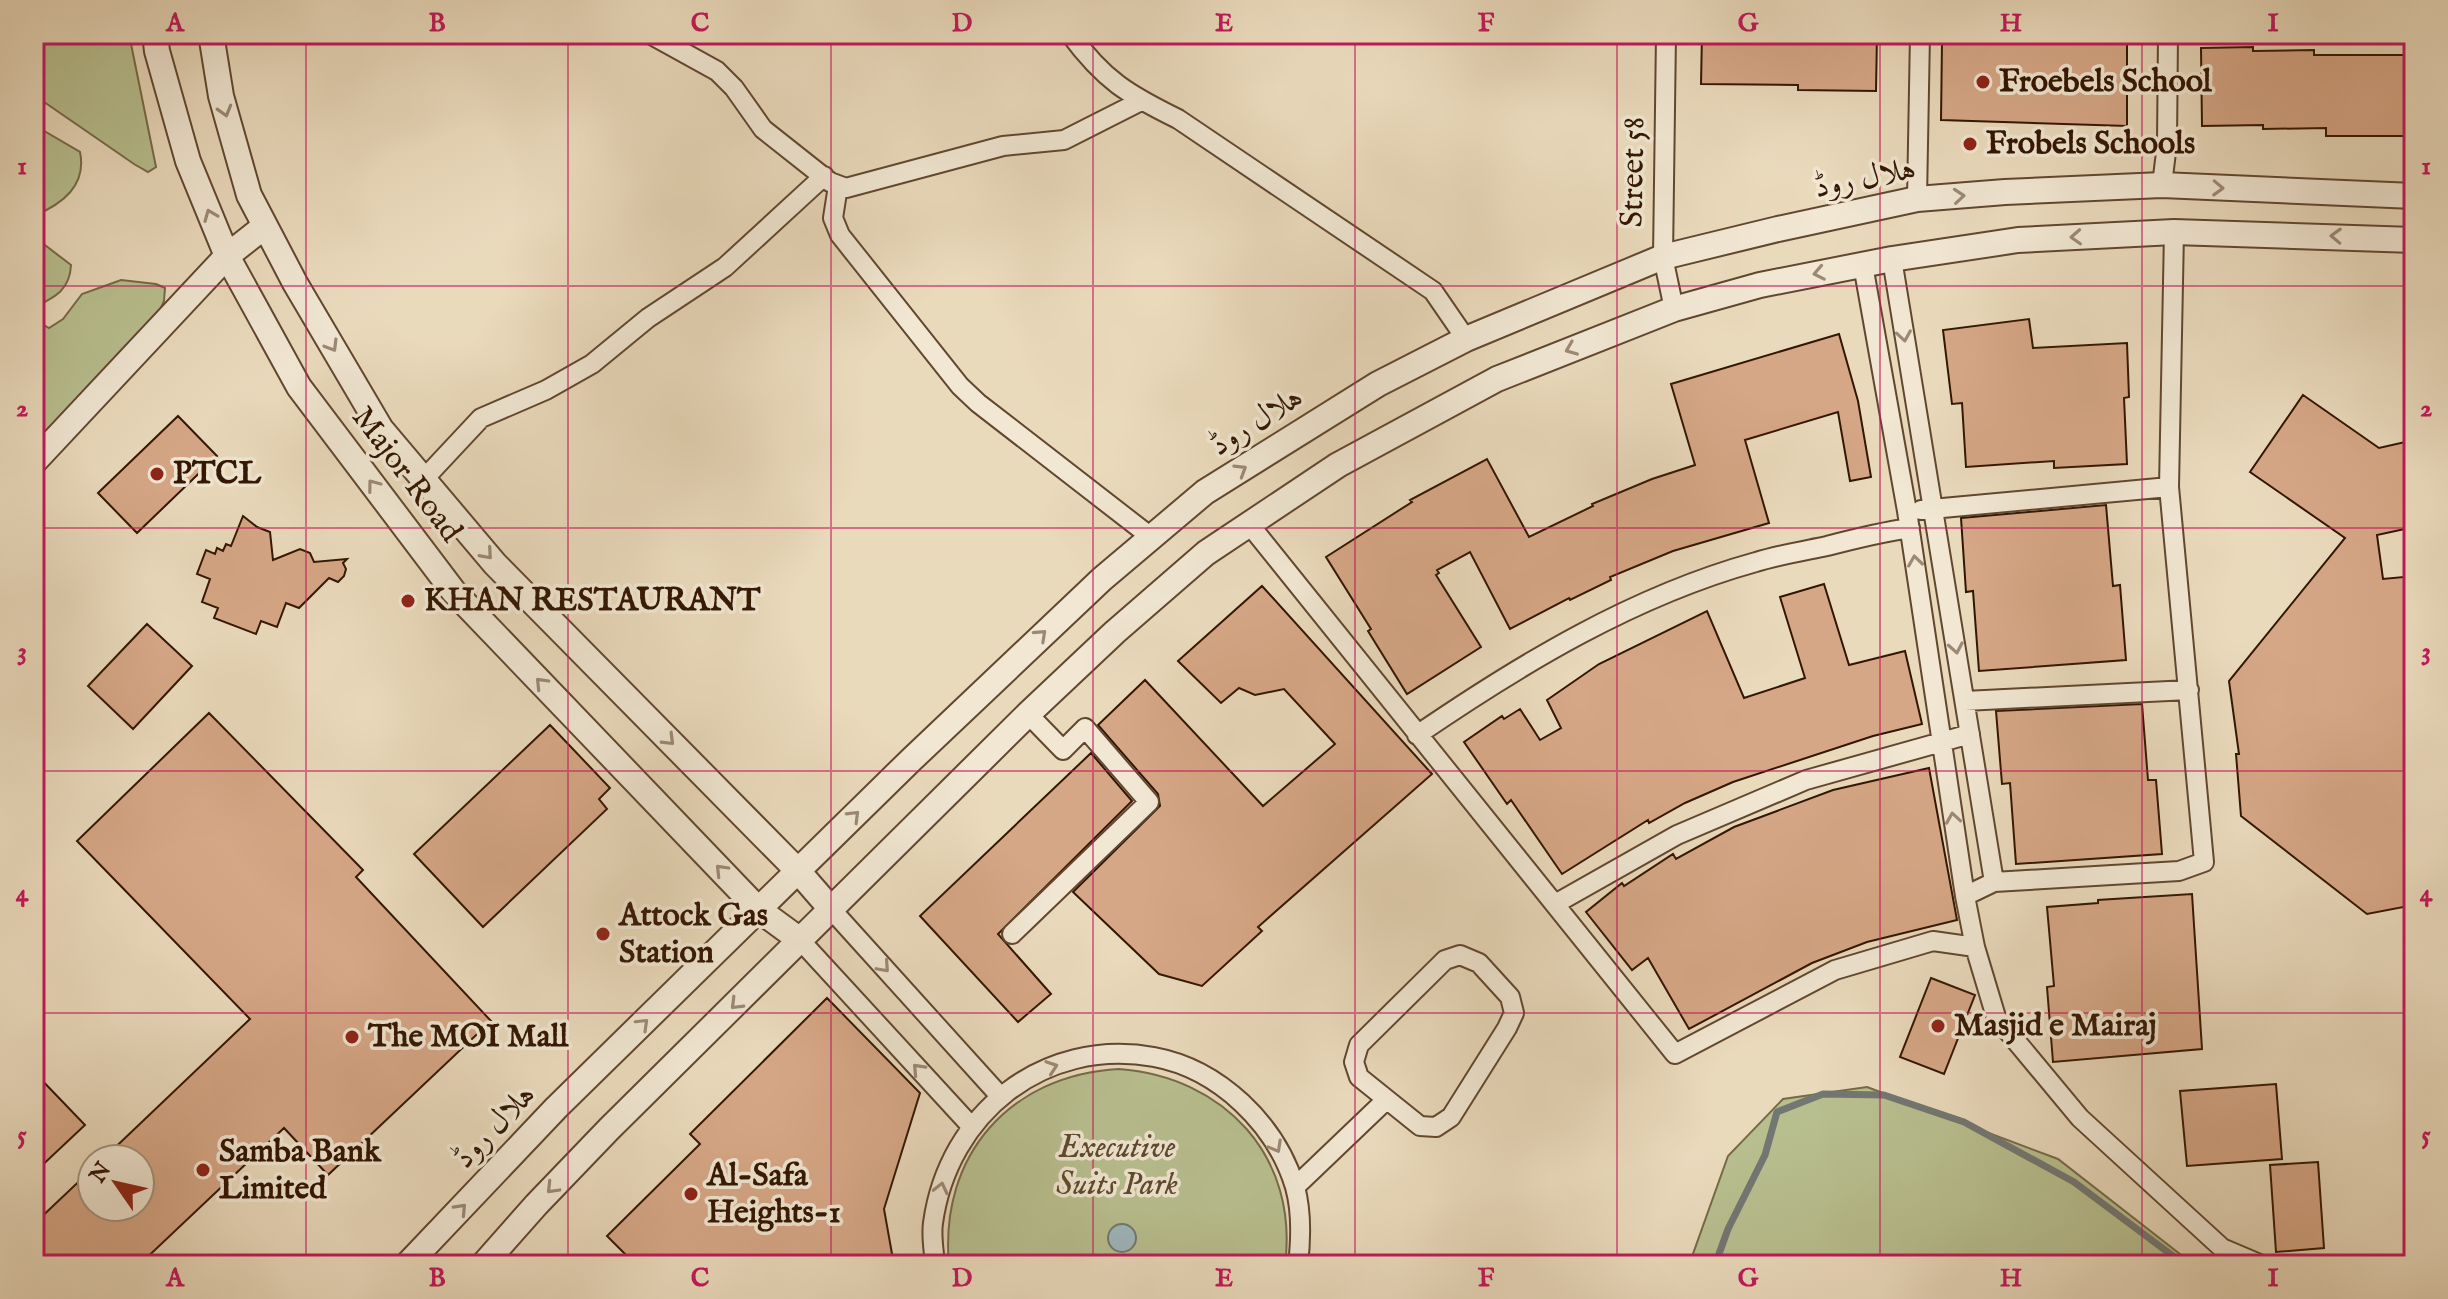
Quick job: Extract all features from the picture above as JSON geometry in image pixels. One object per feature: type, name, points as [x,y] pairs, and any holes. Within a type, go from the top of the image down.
[{"type":"street","name":"Major Road","points":[[155,34],[188,161],[227,256],[299,387],[454,592],[759,910],[800,940]]},
{"type":"street","name":"Major Road","points":[[211,34],[221,96],[249,195],[295,283],[381,429],[495,564],[798,871],[831,909]]},
{"type":"street","points":[[650,34],[725,78],[763,129],[831,181],[846,188],[1003,146],[1064,140],[1141,101]]},
{"type":"street","points":[[1070,34],[1093,64],[1141,101],[1178,119],[1433,291],[1466,339]]},
{"type":"street","name":"Street 58","points":[[1666,34],[1663,257],[1674,309]]},
{"type":"street","points":[[1917,199],[1920,34]]},
{"type":"street","points":[[2162,185],[2167,144],[2168,34]]},
{"type":"street","points":[[423,480],[481,418],[546,390],[592,364],[648,318],[725,267],[831,181]]},
{"type":"street","points":[[831,181],[833,218],[840,235],[933,350],[946,372],[978,403],[1151,537]]},
{"type":"street","name":"ہلال روڈ","points":[[407,1265],[556,1108],[1021,654],[1205,492],[1378,384],[1466,339],[1663,257],[1917,199],[2162,185],[2414,196]]},
{"type":"street","points":[[34,462],[227,256],[265,226]]},
{"type":"street","points":[[483,1265],[609,1129],[1028,714],[1115,632],[1206,553],[1338,465],[1497,379],[1674,309],[1760,285],[1892,259],[2018,240],[2174,232],[2414,240]]},
{"type":"street","points":[[1965,896],[1994,882],[2179,871],[2204,862],[2169,487],[2174,232]]},
{"type":"street","points":[[1892,259],[1994,882]]},
{"type":"street","points":[[1863,265],[1909,520],[1965,896],[1975,947],[1996,1017],[2080,1118],[2222,1248],[2262,1265]]},
{"type":"street","points":[[1417,735],[1545,653],[1613,618],[1754,562],[1909,520],[1933,510],[2169,487]]},
{"type":"street","points":[[1249,524],[1675,1054],[1835,970],[1933,941],[1975,947]]},
{"type":"street","points":[[1965,701],[2189,690]]},
{"type":"street","points":[[1012,934],[1149,802],[1085,728],[1063,750],[1028,714]]},
{"type":"street","points":[[1555,904],[1677,835],[1792,786],[1970,734]]},
{"type":"street","points":[[831,909],[1000,1096]]},
{"type":"street","points":[[800,940],[971,1126]]},
{"type":"street","points":[[1460,955],[1479,963],[1510,997],[1514,1013],[1451,1117],[1436,1127],[1420,1126],[1386,1100],[1359,1077],[1354,1062],[1359,1045],[1445,960],[1460,955]]},
{"type":"street","points":[[935,1265],[933,1225],[944,1173],[971,1126],[1000,1096],[1047,1067],[1100,1054],[1154,1057],[1206,1076],[1249,1109],[1277,1145],[1295,1187],[1302,1233],[1298,1265]]},
{"type":"street","points":[[1295,1187],[1386,1100]]},
{"type":"green space","points":[[34,34],[129,34],[156,167],[148,172],[134,164],[34,95]]},
{"type":"green space","points":[[34,125],[80,152],[81,164],[80,175],[70,192],[54,206],[34,216]]},
{"type":"green space","points":[[34,231],[41,242],[71,265],[65,286],[35,307]]},
{"type":"green space","points":[[121,280],[165,288],[164,301],[157,317],[34,445],[34,312],[49,328],[63,319],[82,294]]},
{"type":"green space","name":"Executive Suits Park","points":[[1119,1069],[1157,1075],[1192,1088],[1222,1106],[1247,1130],[1267,1158],[1280,1190],[1286,1226],[1285,1265],[949,1265],[949,1225],[956,1189],[970,1156],[989,1128],[1015,1105],[1045,1087],[1080,1075]]},
{"type":"green space","points":[[1867,1087],[2058,1159],[2194,1265],[1689,1265],[1728,1156],[1783,1099]]},
{"type":"water","points":[[1122,1224],[1132,1228],[1136,1238],[1132,1248],[1122,1252],[1112,1248],[1108,1238],[1112,1228]]},
{"type":"building","points":[[1702,34],[1877,34],[1876,91],[1798,90],[1798,85],[1701,84]]},
{"type":"building","points":[[2049,34],[2127,34],[2127,126],[1941,120],[1942,42],[2048,43]]},
{"type":"building","points":[[2253,47],[2253,51],[2314,50],[2314,55],[2414,55],[2414,136],[2326,136],[2326,128],[2202,126],[2201,48]]},
{"type":"building","points":[[2029,319],[2033,348],[2127,343],[2129,397],[2124,398],[2127,464],[2054,468],[2054,461],[1966,467],[1962,403],[1952,404],[1943,330]]},
{"type":"building","points":[[1839,334],[1858,401],[1871,477],[1850,481],[1838,412],[1745,440],[1769,523],[1673,551],[1610,577],[1611,580],[1510,629],[1470,552],[1437,570],[1439,573],[1436,575],[1481,647],[1407,694],[1326,557],[1412,502],[1410,500],[1487,459],[1529,537],[1592,504],[1695,465],[1671,384]]},
{"type":"building","points":[[2303,395],[2379,448],[2414,440],[2414,527],[2377,535],[2383,579],[2414,576],[2414,905],[2367,914],[2241,816],[2236,754],[2239,754],[2229,681],[2345,538],[2250,472]]},
{"type":"building","name":"PTCL","points":[[178,416],[217,456],[137,533],[98,493]]},
{"type":"building","points":[[2106,505],[2113,586],[2120,585],[2126,660],[1979,671],[1973,591],[1966,592],[1961,518]]},
{"type":"building","points":[[243,516],[270,532],[273,560],[300,549],[310,553],[314,562],[347,559],[343,563],[346,569],[344,576],[338,582],[329,578],[299,608],[286,603],[277,627],[261,621],[256,634],[214,618],[218,608],[202,602],[210,579],[197,574],[206,550],[215,554],[217,548],[223,551],[226,544],[231,546]]},
{"type":"building","points":[[1824,584],[1849,665],[1905,651],[1922,724],[1873,736],[1733,782],[1649,823],[1648,820],[1562,874],[1511,800],[1507,804],[1464,742],[1502,716],[1504,719],[1520,709],[1540,740],[1561,728],[1547,700],[1599,664],[1707,611],[1744,698],[1805,678],[1780,597]]},
{"type":"building","points":[[1262,586],[1432,774],[1258,927],[1262,931],[1202,986],[1159,974],[1073,892],[1160,806],[1158,794],[1098,725],[1145,680],[1263,806],[1335,744],[1284,689],[1255,695],[1239,688],[1221,703],[1178,661]]},
{"type":"building","points":[[147,624],[192,666],[133,729],[88,686]]},
{"type":"building","points":[[2142,704],[2148,780],[2156,780],[2162,854],[2016,864],[2010,783],[2002,784],[1996,711]]},
{"type":"building","points":[[209,713],[363,870],[356,877],[491,1021],[328,1175],[284,1128],[139,1265],[34,1265],[34,1224],[76,1184],[76,1223],[156,1223],[156,1143],[120,1143],[250,1019],[77,841]]},
{"type":"building","points":[[550,725],[610,788],[599,799],[607,809],[483,927],[414,854]]},
{"type":"building","points":[[1091,753],[1132,801],[998,934],[1051,994],[1018,1022],[920,916]]},
{"type":"building","points":[[1929,768],[1957,920],[1867,942],[1812,963],[1689,1029],[1648,958],[1632,970],[1586,912],[1622,883],[1624,886],[1673,854],[1676,859],[1734,827],[1833,790]]},
{"type":"building","points":[[2192,894],[2202,1049],[2053,1062],[2047,987],[2054,986],[2047,907],[2098,903],[2098,900]]},
{"type":"building","name":"Masjid e Mairaj","points":[[1931,978],[1975,995],[1944,1074],[1900,1057]]},
{"type":"building","points":[[827,998],[920,1093],[884,1209],[894,1265],[636,1265],[607,1236],[700,1144],[690,1134]]},
{"type":"building","points":[[34,1072],[85,1125],[34,1173]]},
{"type":"building","points":[[2276,1084],[2282,1159],[2187,1166],[2180,1091]]},
{"type":"building","points":[[2318,1162],[2324,1248],[2276,1252],[2270,1165]]},
{"type":"waterway","points":[[1715,1265],[1728,1229],[1765,1155],[1777,1112],[1823,1094],[1884,1095],[1964,1122],[2074,1182],[2185,1265]]},
{"type":"place","name":"Froebels School","points":[[1983,82]]},
{"type":"place","name":"Frobels Schools","points":[[1970,144]]},
{"type":"place","name":"PTCL","points":[[157,474]]},
{"type":"place","name":"KHAN RESTAURANT","points":[[408,601]]},
{"type":"place","name":"Attock Gas Station","points":[[603,934]]},
{"type":"place","name":"Masjid e Mairaj","points":[[1938,1026]]},
{"type":"place","name":"The MOI Mall","points":[[352,1037]]},
{"type":"place","name":"Samba Bank Limited","points":[[203,1170]]},
{"type":"place","name":"Al-Safa Heights-1","points":[[691,1194]]}]
